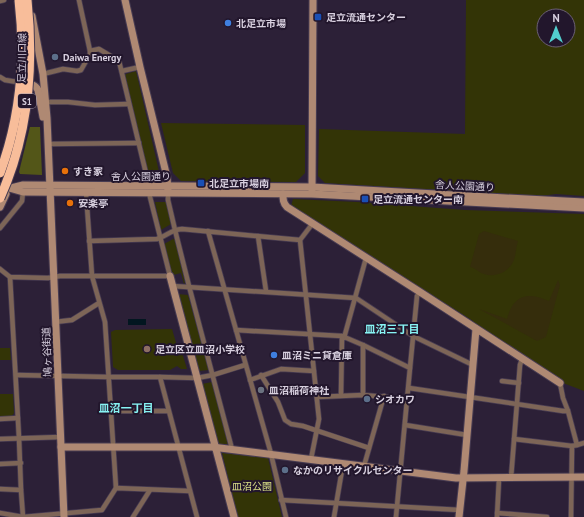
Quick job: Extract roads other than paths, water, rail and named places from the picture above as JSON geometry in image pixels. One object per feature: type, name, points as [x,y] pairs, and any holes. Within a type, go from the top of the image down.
[{"type":"highway","name":"S1","points":[[0,173],[12,136],[18,109],[23,52],[22,21],[19,0]]},
{"type":"highway","name":"S1","points":[[0,198],[14,163],[26,112],[30,52],[27,0]]},
{"type":"street","points":[[0,1],[4,0]]},
{"type":"street","name":"足立川口線","points":[[0,163],[12,122],[17,82],[18,26],[15,0]]},
{"type":"street","name":"足立川口線","points":[[0,207],[16,168],[24,141],[30,111],[33,33],[30,0]]},
{"type":"street","points":[[43,74],[63,68],[77,71],[81,70],[90,54],[79,0]]},
{"type":"street","points":[[126,0],[140,67],[167,176],[168,200],[188,286],[232,449]]},
{"type":"street","points":[[312,191],[313,0]]},
{"type":"street","name":"鳩ヶ谷街道","points":[[32,16],[43,74],[46,102],[64,515]]},
{"type":"street","points":[[90,51],[99,49],[119,62],[122,71],[172,286],[234,517]]},
{"type":"street","points":[[122,71],[140,67]]},
{"type":"street","points":[[0,77],[5,80],[32,85]]},
{"type":"street","name":"鳩ヶ谷街道","points":[[32,85],[37,87],[40,93],[50,188]]},
{"type":"street","points":[[46,102],[68,102],[95,106],[129,104]]},
{"type":"street","points":[[48,144],[139,143]]},
{"type":"street","name":"舎人公園通り","points":[[9,188],[23,185],[86,192],[149,189]]},
{"type":"street","points":[[0,187],[9,188]]},
{"type":"street","name":"舎人公園通り","points":[[9,188],[23,192],[50,188],[149,189],[283,194],[312,191],[584,208]]},
{"type":"street","name":"舎人公園通り","points":[[168,190],[312,191],[584,202]]},
{"type":"street","points":[[0,228],[22,201],[23,192]]},
{"type":"street","points":[[0,514],[23,517],[64,515],[102,510],[116,488],[105,322],[92,276],[86,192]]},
{"type":"street","points":[[283,194],[283,202],[285,205],[560,383],[563,398],[568,411],[574,445],[571,477],[571,517]]},
{"type":"street","points":[[312,459],[319,419],[300,240],[313,223]]},
{"type":"street","points":[[89,241],[160,238],[172,230],[182,229],[300,240]]},
{"type":"street","points":[[208,231],[270,450],[286,517]]},
{"type":"street","points":[[258,236],[266,291]]},
{"type":"street","points":[[341,396],[343,337],[356,298],[366,258]]},
{"type":"street","points":[[0,269],[10,278],[60,276],[170,276]]},
{"type":"street","points":[[10,278],[23,517]]},
{"type":"street","points":[[172,286],[224,288],[356,298],[413,336],[472,365]]},
{"type":"street","points":[[396,517],[417,295],[420,292]]},
{"type":"street","points":[[55,322],[72,320],[99,303]]},
{"type":"street","points":[[281,500],[397,506],[459,514],[464,478],[476,329]]},
{"type":"street","points":[[236,330],[343,337],[410,368]]},
{"type":"street","points":[[363,345],[363,395]]},
{"type":"street","points":[[511,478],[520,365],[522,359]]},
{"type":"street","points":[[16,375],[197,378],[213,375],[245,365]]},
{"type":"street","points":[[250,380],[281,369],[314,371]]},
{"type":"street","points":[[261,375],[278,402],[285,420],[291,424],[303,426],[369,448]]},
{"type":"street","points":[[160,377],[197,517]]},
{"type":"street","points":[[502,381],[519,383]]},
{"type":"street","points":[[409,388],[568,411]]},
{"type":"street","points":[[317,397],[363,395],[408,399]]},
{"type":"street","points":[[364,466],[384,396]]},
{"type":"street","points":[[111,411],[168,411]]},
{"type":"street","points":[[0,419],[18,418]]},
{"type":"street","points":[[405,425],[467,435]]},
{"type":"street","points":[[0,438],[60,437]]},
{"type":"street","points":[[514,440],[574,445],[584,443]]},
{"type":"street","points":[[61,447],[216,447],[456,478],[499,479],[584,477]]},
{"type":"street","points":[[0,464],[20,463]]},
{"type":"street","points":[[334,517],[343,464]]},
{"type":"street","points":[[499,479],[497,515],[547,517]]},
{"type":"street","points":[[116,488],[190,492]]},
{"type":"street","points":[[0,489],[21,490]]},
{"type":"street","points":[[133,517],[150,490]]},
{"type":"water","points":[[128,319],[146,319],[146,325],[128,325]]},
{"type":"place","name":"足立流通センター","points":[[318,17]]},
{"type":"place","name":"北足立市場","points":[[228,23]]},
{"type":"place","name":"Daiwa Energy","points":[[55,57]]},
{"type":"place","name":"すき家","points":[[65,171]]},
{"type":"place","name":"北足立市場南","points":[[201,183]]},
{"type":"place","name":"足立流通センター南","points":[[365,199]]},
{"type":"place","name":"安楽亭","points":[[70,203]]},
{"type":"place","name":"足立区立皿沼小学校","points":[[147,349]]},
{"type":"place","name":"皿沼ミニ貸倉庫","points":[[274,355]]},
{"type":"place","name":"皿沼稲荷神社","points":[[261,390]]},
{"type":"place","name":"シオカワ","points":[[367,399]]},
{"type":"place","name":"なかのリサイクルセンター","points":[[285,470]]},
{"type":"district","name":"皿沼三丁目","points":[[392,329]]},
{"type":"district","name":"皿沼一丁目","points":[[126,408]]},
{"type":"park label","name":"皿沼公園","points":[[252,486]]}]
